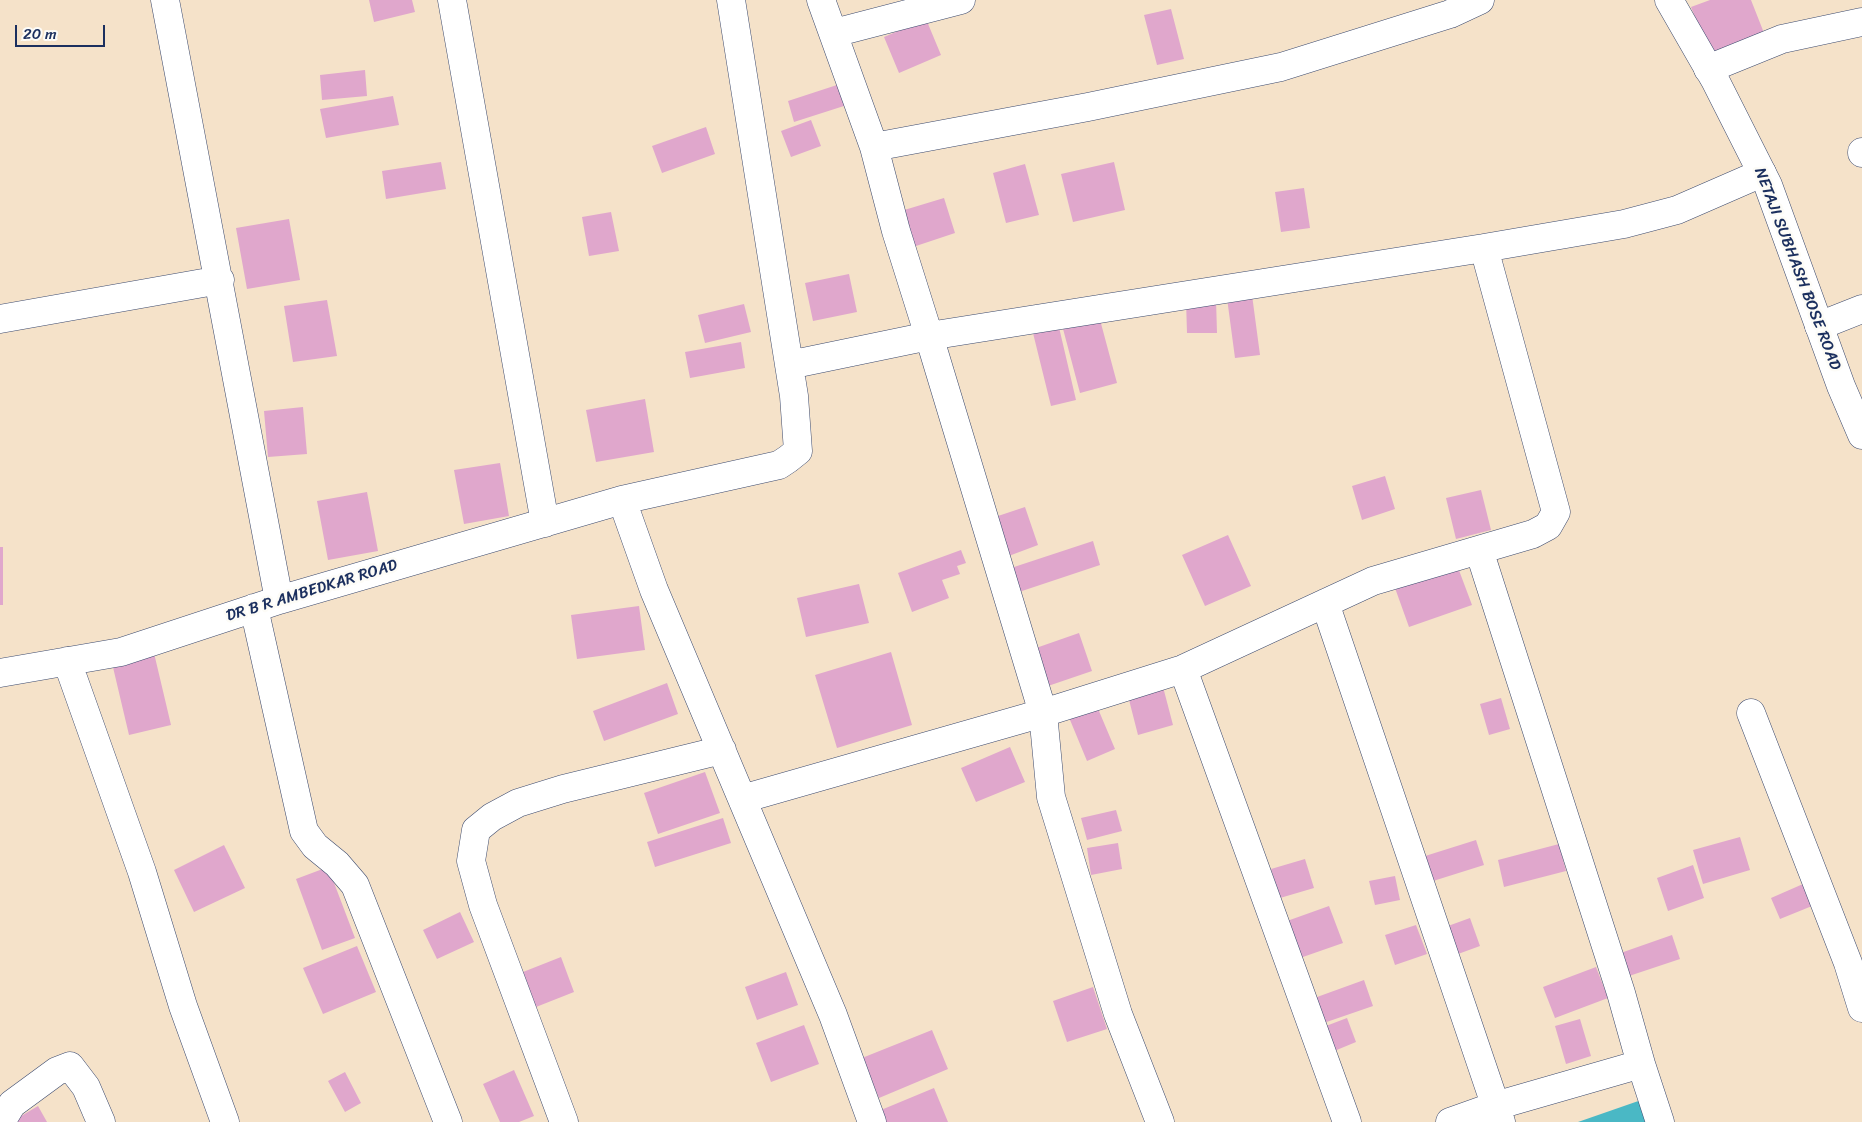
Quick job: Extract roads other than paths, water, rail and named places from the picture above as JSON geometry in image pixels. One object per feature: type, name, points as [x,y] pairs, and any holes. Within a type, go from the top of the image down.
[{"type":"street","points":[[165,0],[220,280],[267,604],[304,831],[315,846],[337,864],[355,885],[448,1122]]},
{"type":"street","points":[[452,0],[545,523]]},
{"type":"street","points":[[732,0],[789,364],[930,336],[1484,248],[1642,220],[1677,210],[1762,173]]},
{"type":"street","points":[[821,0],[874,147],[896,231],[930,336],[1043,713],[1051,797],[1118,1014],[1160,1122]]},
{"type":"street","points":[[834,33],[961,0]]},
{"type":"street","points":[[874,147],[1088,107],[1281,67],[1450,14],[1480,0]]},
{"type":"street","name":"NETAJI SUBHASH BOSE ROAD","points":[[1669,0],[1708,69],[1762,173],[1862,435]]},
{"type":"street","points":[[1708,69],[1782,39],[1862,22]]},
{"type":"street","points":[[742,800],[1043,713],[1183,669],[1373,581],[1533,534],[1548,526],[1556,512],[1484,248]]},
{"type":"street","points":[[0,319],[220,280]]},
{"type":"street","points":[[1819,326],[1862,309]]},
{"type":"street","name":"DR B R AMBEDKAR ROAD","points":[[0,673],[121,652],[267,604],[622,500],[779,465],[788,460],[798,450],[794,396],[789,364]]},
{"type":"street","points":[[622,500],[654,590],[833,1014],[872,1122]]},
{"type":"street","points":[[1479,550],[1621,993],[1640,1064],[1660,1122]]},
{"type":"street","points":[[1325,603],[1498,1114]]},
{"type":"street","points":[[67,661],[142,872],[183,1006],[225,1122]]},
{"type":"street","points":[[1183,669],[1347,1122]]},
{"type":"street","points":[[1751,713],[1855,960],[1862,1008]]},
{"type":"street","points":[[564,1122],[483,905],[471,861],[476,830],[492,817],[518,804],[563,790],[722,750]]},
{"type":"street","points":[[1450,1122],[1498,1114],[1640,1064]]},
{"type":"street","points":[[1,1122],[12,1104],[57,1071],[70,1066],[86,1088],[101,1122]]},
{"type":"water","points":[[1647,1098],[1655,1122],[1578,1122]]}]
